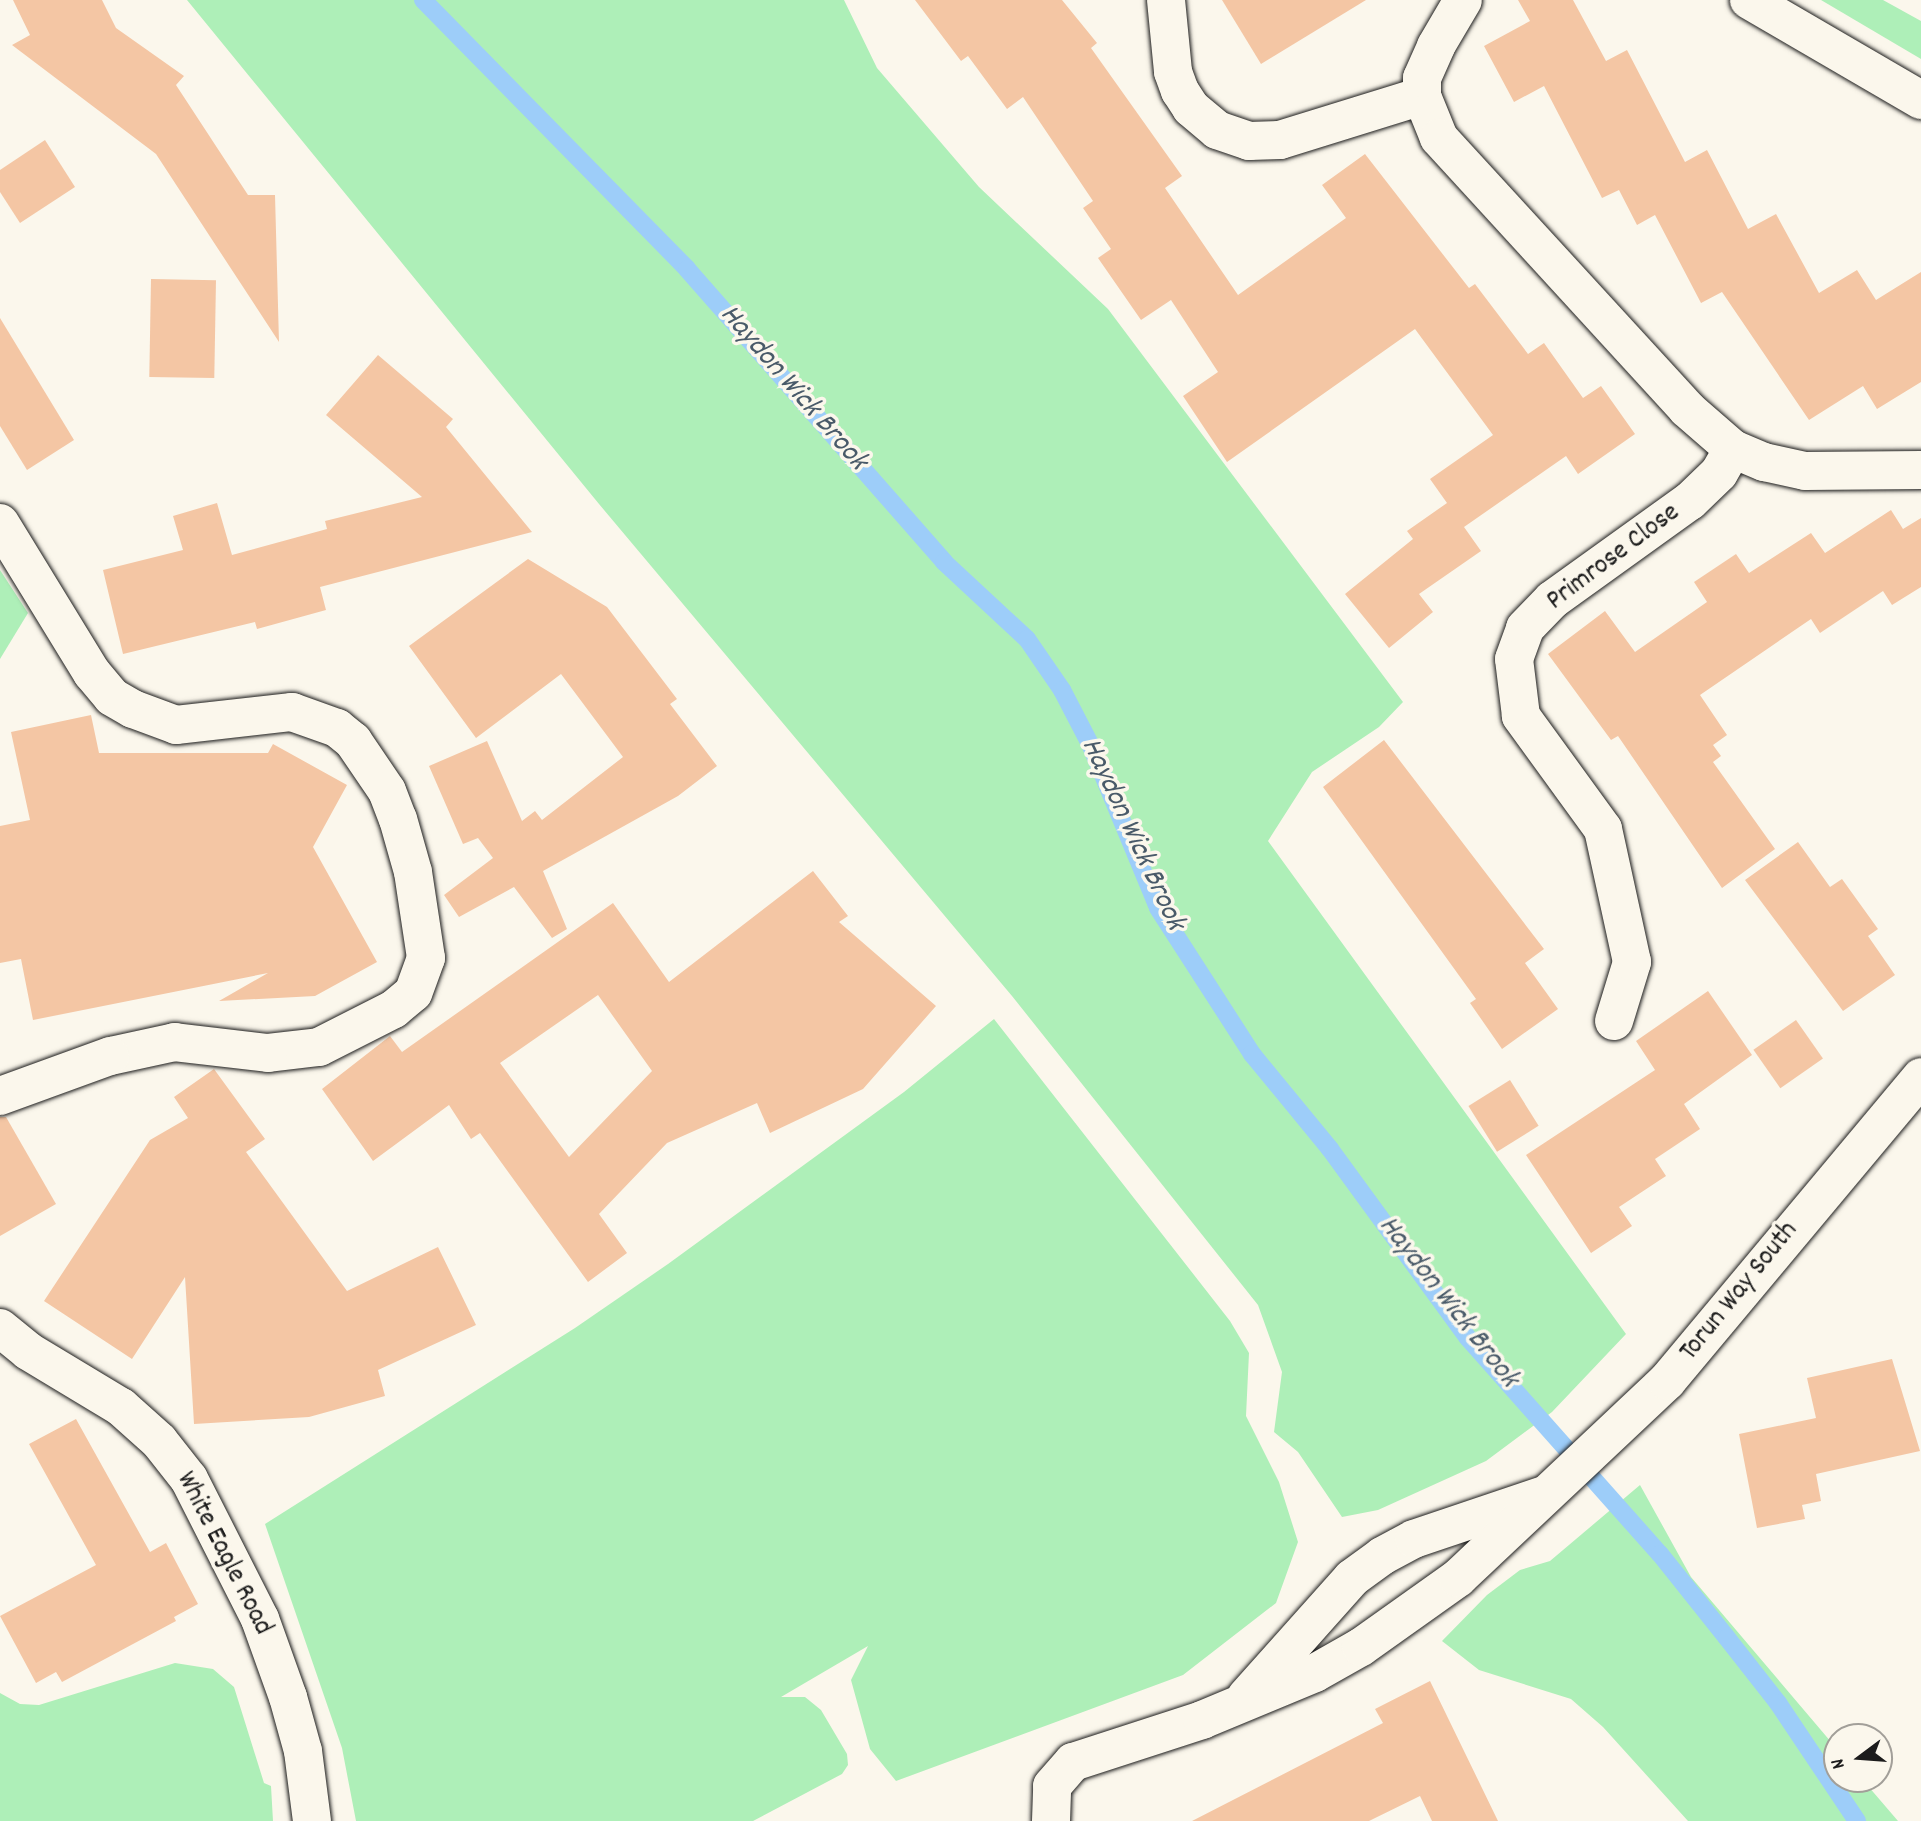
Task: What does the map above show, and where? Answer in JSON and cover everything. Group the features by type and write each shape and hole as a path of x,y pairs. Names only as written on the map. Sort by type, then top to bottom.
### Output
{"street":[{"path":"1166,0 1173,72 1180,91 1205,122 1236,138 1280,140 1422,96"},
{"path":"1463,0 1436,46 1422,78 1422,96 1439,138 1687,409 1734,449 1764,462 1805,471 1921,470"},
{"path":"1749,0 1921,100"},
{"name":"Primrose Close","path":"1614,1021 1632,962 1603,829 1521,716 1514,659 1525,628 1552,600 1690,501 1720,472 1734,449"},
{"path":"0,523 92,673 112,696 133,709 176,725 292,712 337,728 352,740 387,790 398,819 413,872 426,958 413,993 367,1026 320,1047 268,1053 174,1042 110,1056 0,1096"},
{"name":"Torun Way South","path":"1051,1821 1054,1783 1073,1762 1240,1703 1315,1673 1361,1647 1458,1577 1602,1446 1698,1345 1921,1077"},
{"name":"White Eagle Road","path":"0,1328 27,1351 121,1406 159,1440 189,1479 260,1619 288,1696 303,1751 312,1821"},
{"name":"Torun Way South","path":"1240,1703 1352,1578 1382,1556 1425,1535 1555,1487"}],"green space":[{"path":"187,0 844,0 877,68 979,187 1108,309 1403,702 1379,727 1312,772 1268,841 1626,1334 1552,1412 1486,1461 1378,1510 1342,1517 1298,1452 1274,1432 1282,1372 1258,1305 1012,996 599,504"},
{"path":"1821,0 1883,0 1921,21 1921,59"},
{"path":"0,570 28,613 0,659"},
{"path":"994,1019 1230,1321 1249,1353 1246,1416 1279,1482 1298,1542 1276,1603 1183,1675 896,1781 870,1749 851,1680 868,1646 781,1697 805,1697 821,1710 847,1754 848,1765 842,1774 753,1821 356,1821 342,1748 265,1524 575,1328 668,1264 904,1092"},
{"path":"1640,1485 1691,1577 1823,1733 1823,1793 1874,1793 1898,1821 1688,1821 1603,1727 1571,1699 1479,1670 1442,1641 1487,1595 1520,1570 1550,1561"},
{"path":"175,1663 213,1669 234,1687 264,1783 271,1786 273,1821 0,1821 0,1693 20,1704 39,1705"}],"building":[{"path":"13,0 102,0 116,28 184,76 176,85 248,195 275,195 279,342 156,154 12,45 30,35"},
{"path":"915,0 1062,0 1097,43 1091,48 1182,176 1165,188 1238,295 1346,218 1322,185 1365,154 1469,288 1475,284 1528,354 1544,343 1583,398 1601,386 1635,434 1578,474 1566,456 1464,527 1481,551 1419,594 1433,612 1389,648 1345,594 1413,539 1407,531 1447,503 1430,479 1493,435 1415,329 1227,462 1183,396 1218,372 1171,300 1141,320 1098,258 1111,249 1083,208 1093,201 1023,97 1007,109 968,56 961,61"},
{"path":"1222,0 1366,0 1261,64"},
{"path":"1518,0 1573,0 1606,61 1627,50 1685,162 1707,150 1748,229 1776,214 1819,293 1857,270 1876,300 1921,272 1921,382 1877,409 1863,386 1809,420 1722,292 1701,303 1655,215 1637,225 1619,190 1602,198 1544,86 1514,102 1484,46 1530,21"},
{"path":"45,140 75,187 20,223 0,192 0,170"},
{"path":"151,279 216,280 214,378 149,377"},
{"path":"0,318 74,440 27,470 0,426"},
{"path":"378,355 453,419 446,427 532,532 320,587 326,610 257,629 255,622 123,654 103,570 183,550 173,516 217,503 232,555 327,529 325,521 422,497 326,415"},
{"path":"1891,510 1903,529 1921,518 1921,587 1892,605 1883,591 1820,633 1811,619 1700,695 1727,735 1713,745 1721,756 1713,762 1775,849 1722,888 1618,736 1611,740 1548,654 1605,611 1635,652 1707,602 1694,582 1736,554 1749,573 1811,533 1825,553"},
{"path":"528,559 607,607 677,699 670,704 717,766 678,796 543,871 567,929 552,938 514,887 459,917 444,895 493,858 478,838 463,844 429,766 487,741 522,821 535,811 542,820 623,757 561,674 476,738 409,646"},
{"path":"91,715 99,753 268,753 273,744 347,785 313,847 377,962 315,996 219,1001 268,973 33,1020 21,959 0,963 0,826 30,820 11,732"},
{"path":"1384,740 1544,949 1525,963 1558,1009 1502,1049 1470,1003 1476,999 1323,787"},
{"path":"1798,842 1830,887 1842,879 1878,929 1868,936 1895,975 1843,1011 1745,880"},
{"path":"813,871 848,916 839,922 936,1006 863,1089 770,1133 757,1103 667,1143 599,1214 627,1253 588,1282 480,1133 471,1139 449,1105 373,1161 322,1089 390,1036 402,1052 613,903 669,982","holes":["598,995 652,1071 569,1157 500,1063"]},
{"path":"1708,991 1752,1055 1684,1104 1700,1129 1655,1159 1666,1176 1619,1207 1632,1226 1591,1253 1526,1155 1655,1070 1636,1041"},
{"path":"1796,1020 1823,1059 1780,1088 1753,1050"},
{"path":"214,1069 265,1139 246,1152 347,1291 438,1247 476,1325 378,1370 385,1396 309,1417 194,1424 185,1277 132,1359 44,1301 150,1140 188,1118 174,1097"},
{"path":"1510,1080 1539,1126 1497,1152 1468,1106"},
{"path":"0,1117 6,1117 56,1204 0,1236"},
{"path":"1892,1359 1920,1451 1816,1474 1821,1501 1802,1505 1805,1519 1757,1528 1739,1434 1816,1418 1807,1378"},
{"path":"76,1419 150,1552 166,1543 198,1604 174,1617 176,1621 62,1682 56,1672 36,1683 0,1616 96,1565 29,1444"},
{"path":"1430,1681 1498,1821 1432,1821 1420,1796 1369,1821 1192,1821 1383,1723 1375,1709"}],"waterway":[{"name":"Haydon Wick Brook","path":"423,0 687,269 944,562 1027,639 1062,690 1091,746 1158,908 1252,1054 1330,1149 1468,1338 1660,1554 1727,1638 1778,1703 1857,1821"}]}
